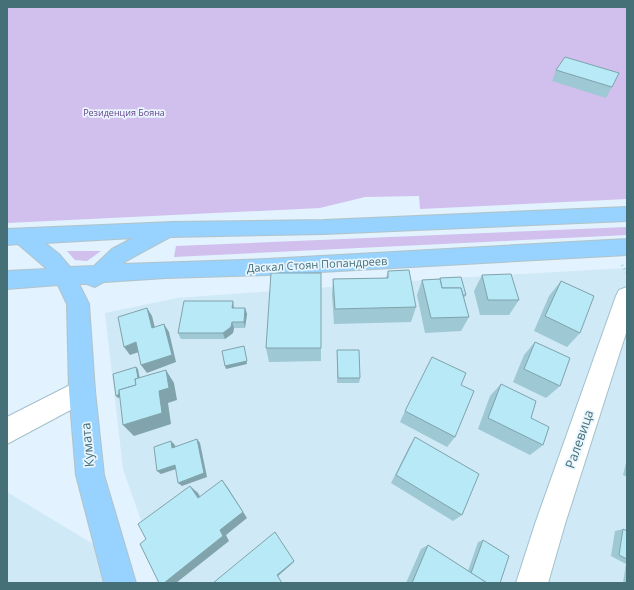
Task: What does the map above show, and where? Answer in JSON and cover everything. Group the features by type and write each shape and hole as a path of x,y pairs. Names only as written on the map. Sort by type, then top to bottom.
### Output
{"main road":[{"path":"15,237 168,230 324,226 627,214"},
{"path":"78,304 97,275 119,255 168,230"},
{"path":"15,237 52,260 65,277 78,304"},
{"name":"Даскал Стоян Попандреев","path":"7,280 166,270 624,256"},
{"name":"Кумата","path":"78,304 82,391 90,475 120,583"}],"street":[{"name":"Ралевица","path":"532,583 550,524 627,296"},
{"path":"7,430 82,391"}],"path":[{"path":"624,256 627,273"}],"shaded area":[{"path":"627,268 627,583 163,583 123,469 105,313 177,298 452,278"},
{"path":"7,492 93,544 103,583 7,583"}],"green space":[{"name":"Резиденция Бояна","path":"7,7 627,7 627,199 420,209 419,196 365,197 320,208 7,223"},
{"path":"627,227 627,235 174,257 176,246"},
{"path":"67,251 101,251 87,261 75,260"}],"building":[{"path":"565,57 619,73 612,87 556,70"},
{"path":"409,270 416,307 335,309 333,279 388,278 388,271"},
{"path":"271,273 321,273 321,348 266,348"},
{"path":"511,274 519,300 488,300 482,275"},
{"path":"461,277 466,295 463,295 461,288 442,288 440,278"},
{"path":"440,279 442,288 461,288 469,317 431,318 422,280"},
{"path":"561,281 594,296 580,333 545,316"},
{"path":"184,301 233,301 232,308 245,308 244,322 232,322 231,327 223,333 178,333"},
{"path":"147,308 152,328 164,324 172,355 141,365 136,342 124,347 118,317"},
{"path":"535,342 570,358 560,386 524,369"},
{"path":"244,346 247,361 225,366 222,351"},
{"path":"337,350 359,350 360,378 338,378"},
{"path":"432,357 466,373 461,385 474,391 455,437 405,411"},
{"path":"136,367 138,378 135,379 136,385 119,390 119,394 116,396 113,374"},
{"path":"166,370 169,388 159,391 162,413 123,425 119,390 136,385 135,379"},
{"path":"501,384 536,401 531,418 549,427 543,445 488,418"},
{"path":"415,437 479,474 462,515 396,475"},
{"path":"197,439 204,473 178,483 175,465 157,471 154,447 171,441 172,448"},
{"path":"222,480 243,512 220,530 223,536 164,583 159,583 140,544 146,539 138,524 190,486 198,498"},
{"path":"623,529 627,531 627,559 619,555"},
{"path":"275,532 294,561 277,575 282,583 213,583"},
{"path":"483,540 509,556 500,583 487,583 471,573"},
{"path":"428,545 487,583 412,583"}]}
